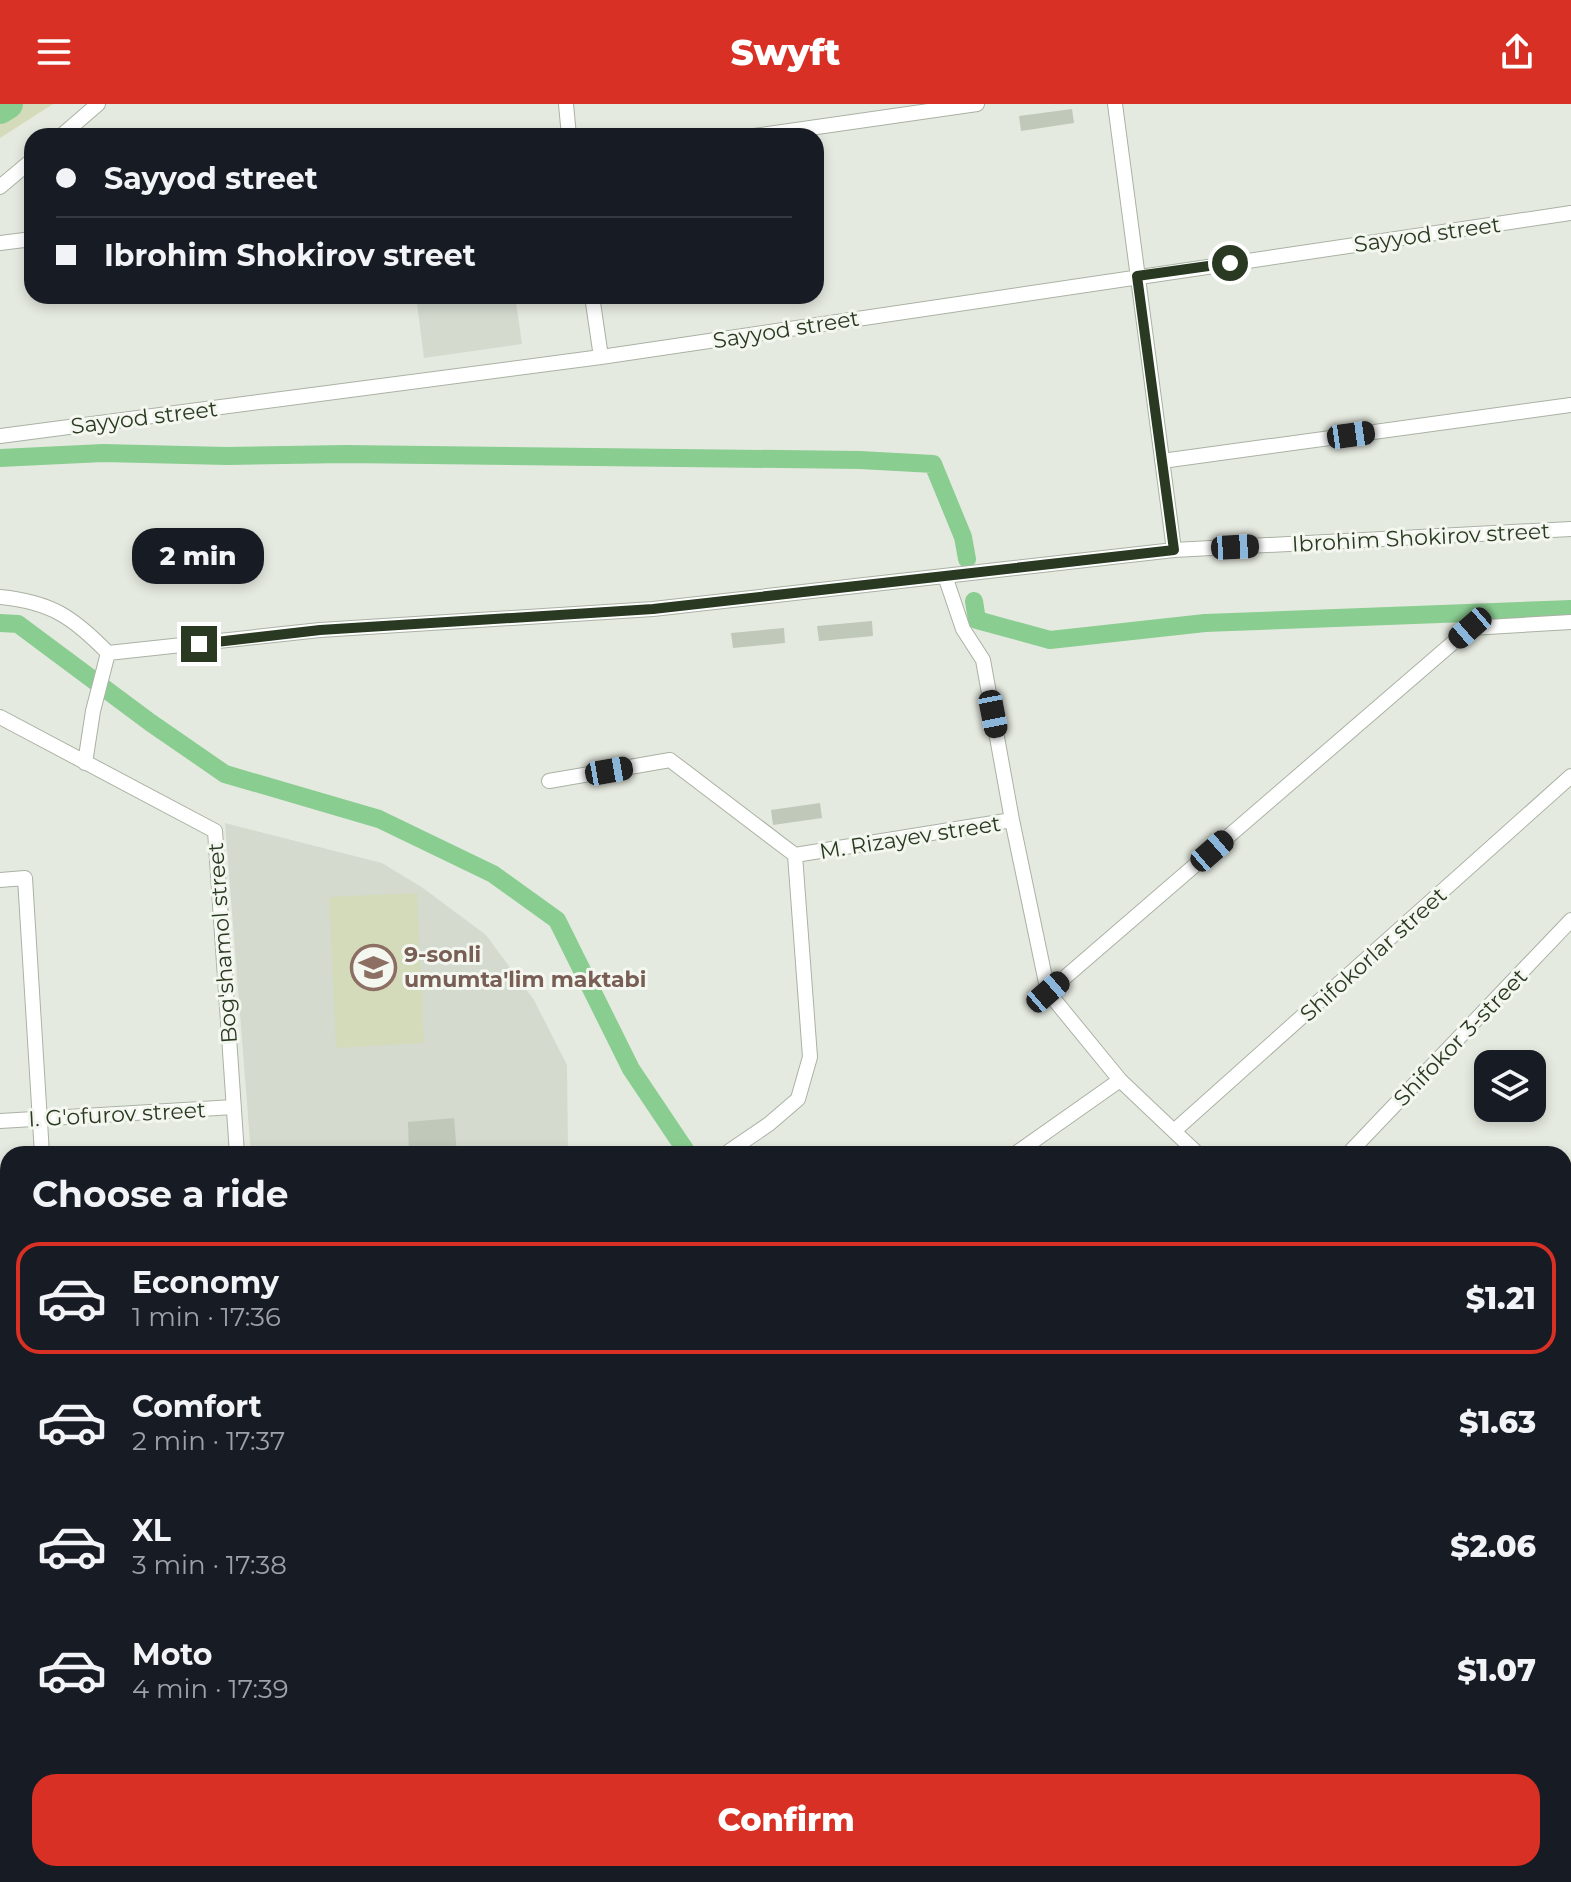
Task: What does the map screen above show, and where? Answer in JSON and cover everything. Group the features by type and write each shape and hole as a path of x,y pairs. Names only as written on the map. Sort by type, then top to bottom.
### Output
{"street":[{"path":"70,128 98,104"},
{"path":"566,104 568,128"},
{"path":"810,128 977,104"},
{"path":"1115,104 1174,550"},
{"path":"0,187 24,167"},
{"name":"Sayyod street","path":"0,436 601,357 1571,213"},
{"path":"0,243 24,240"},
{"path":"593,304 601,357"},
{"path":"1162,461 1571,405"},
{"name":"Ibrohim Shokirov street","path":"108,653 320,630 653,609 1174,550 1571,529"},
{"path":"945,576 963,629 983,660 1012,820"},
{"path":"0,597 30,600 59,612 87,631 108,653 93,711 85,763"},
{"path":"1048,992 1470,628 1571,622"},
{"name":"Bog'shamol street","path":"0,717 215,831 236,1146"},
{"name":"M. Rizayev street","path":"549,781 670,760 795,855 1012,820 1048,992 1120,1080 1190,1146"},
{"name":"Shifokorlar street","path":"1174,1131 1571,776"},
{"name":"M. Rizayev street","path":"737,1146 798,1099 810,1057 795,855"},
{"path":"0,880 25,878 41,1146"},
{"name":"Shifokor 3-street","path":"1356,1146 1571,920"},
{"path":"1026,1146 1120,1080"},
{"name":"I. G'ofurov street","path":"0,1121 234,1107"}],"shaded area":[{"path":"417,304 516,304 522,344 424,358"},
{"name":"9-sonli umumta'lim maktabi","path":"225,823 382,863 423,888 486,935 534,1000 567,1065 568,1146 250,1146"}],"green space":[{"path":"0,104 53,104 0,138"},
{"path":"417,893 424,1043 336,1048 329,897"}],"building":[{"path":"1072,109 1074,123 1021,131 1019,116"},
{"path":"872,621 873,636 819,641 817,626"},
{"path":"784,628 785,643 733,648 731,633"},
{"path":"820,803 822,818 773,825 771,810"},
{"path":"454,1118 456,1146 409,1146 408,1122"}],"waterway":[{"path":"0,109 8,104"},
{"path":"0,458 103,453 227,456 346,454 860,460 933,464 963,537 967,559"},
{"path":"974,601 977,620 1050,640 1205,623 1571,609"},
{"path":"0,623 18,624 225,774 379,819 493,874 557,920 631,1069 683,1146"}],"place":[{"name":"9-sonli umumta'lim maktabi","path":"373,967"}],"route":[{"path":"199,644 320,630 653,609 1174,550 1137,276 1230,263"}]}
